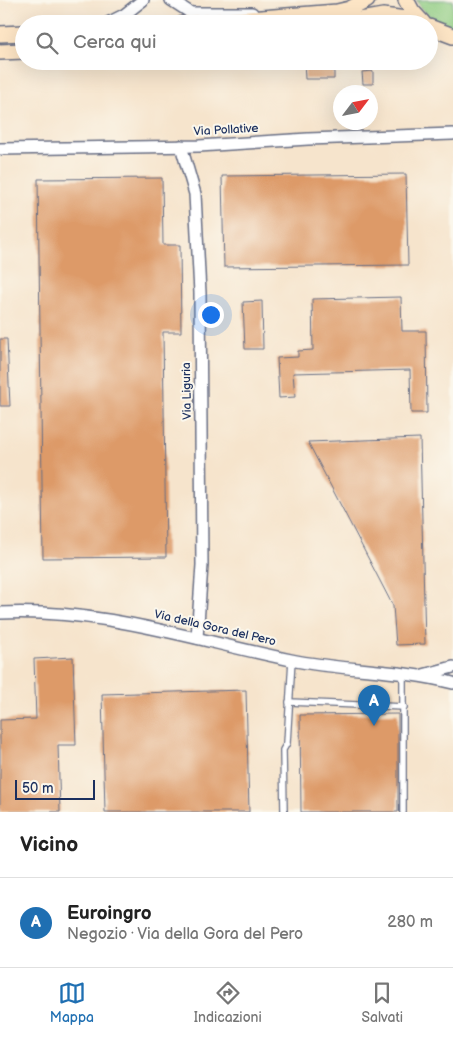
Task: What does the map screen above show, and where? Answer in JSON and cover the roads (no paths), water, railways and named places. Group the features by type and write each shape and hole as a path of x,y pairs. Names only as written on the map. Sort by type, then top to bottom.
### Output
{"main road":[{"path":"307,15 350,9 367,0"},
{"path":"406,0 418,15"},
{"path":"438,32 451,39"},
{"path":"0,34 15,33"},
{"path":"0,52 15,51"}],"street":[{"path":"124,15 143,0"},
{"path":"171,0 191,12 248,12 257,15"},
{"name":"Via Pollative","path":"0,149 181,146 453,134"},
{"name":"Via Liguria","path":"181,146 195,194 200,293 202,565 197,638"},
{"name":"Via della Gora del Pero","path":"0,613 77,614 127,622 292,660 367,671 424,675 453,683"},
{"name":"Via della Gora del Pero","path":"424,675 453,667"}],"lane":[{"path":"284,812 284,750 287,744 292,660"},
{"path":"403,812 404,674"},
{"path":"289,702 404,707"}],"place":[{"name":"Euroingro","path":"374,726"}]}
